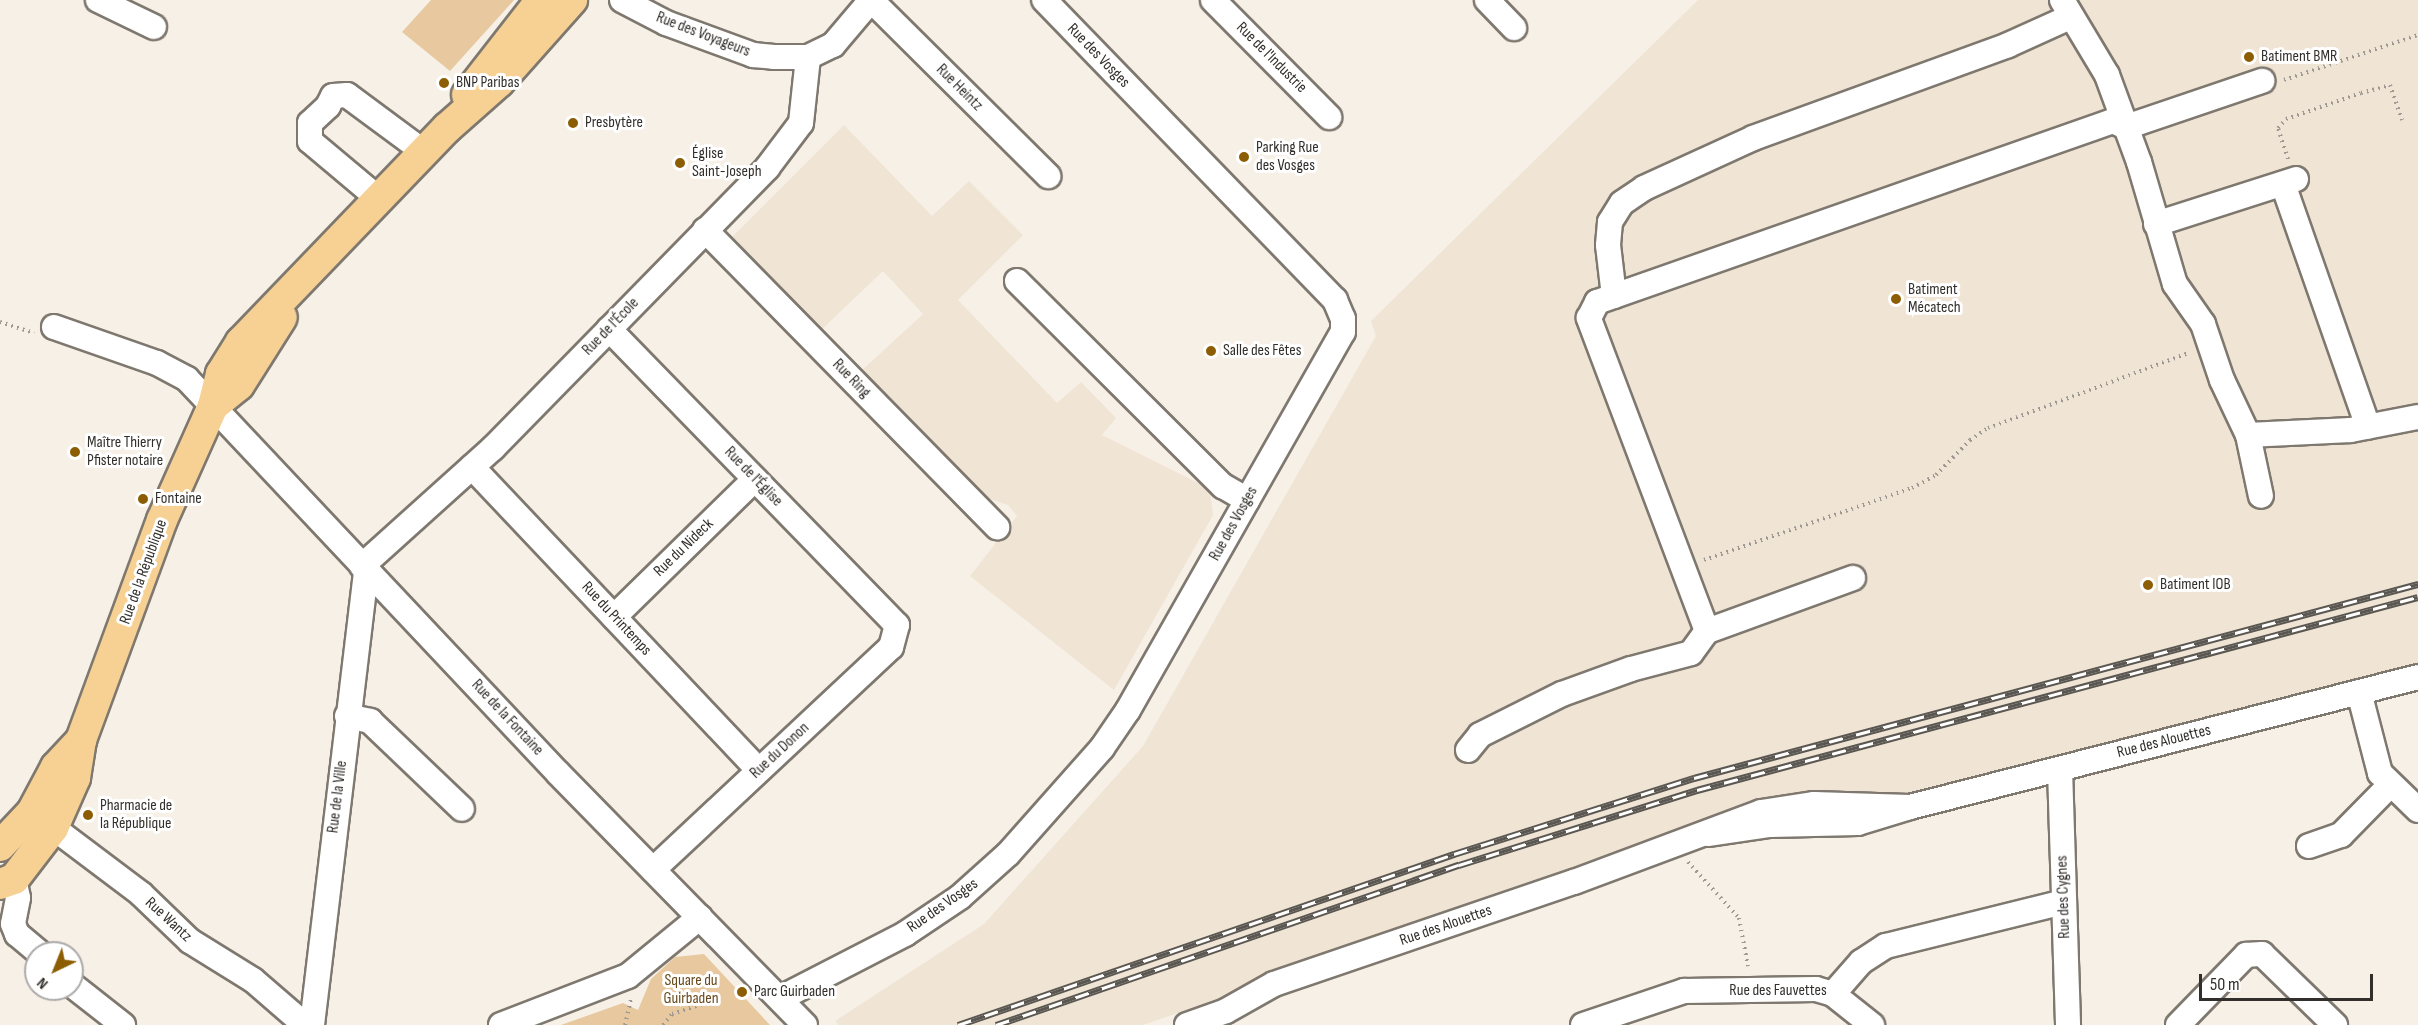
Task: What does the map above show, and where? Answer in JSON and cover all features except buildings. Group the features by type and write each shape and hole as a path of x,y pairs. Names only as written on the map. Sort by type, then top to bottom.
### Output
{"main road":[{"name":"Rue de la République","path":"447,128 491,59 540,0"},
{"name":"Rue de la République","path":"7,882 42,820 56,767 81,740 166,509 213,406 221,374 241,342 270,308 294,288 447,128 499,82 572,0"},
{"name":"Rue de la République","path":"0,846 42,820"}],"street":[{"path":"98,0 153,27"},
{"name":"Rue des Voyageurs","path":"622,0 666,22 753,55 808,57"},
{"path":"808,57 832,45 871,0"},
{"name":"Rue Heintz","path":"871,0 1048,176"},
{"name":"Rue des Vosges","path":"781,998 939,912 1008,854 1109,738 1343,332 1343,319 1335,300 1044,0"},
{"name":"Rue de l'Industrie","path":"1213,0 1329,117"},
{"path":"1487,0 1514,28"},
{"path":"1614,296 1608,245 1610,222 1622,203 1644,188 1764,133 2008,45 2066,9 2107,75 2126,127 2175,284 2203,324 2218,371 2248,435 2261,496"},
{"name":"Rue de l'École","path":"364,568 472,467 766,168 801,123 808,57"},
{"path":"1707,631 1589,318 1597,302 2113,121 2126,127 2262,81"},
{"path":"379,199 310,141 310,123 328,106 333,96 347,95 424,152"},
{"path":"2156,224 2290,182 2368,427"},
{"name":"Rue Ring","path":"705,230 997,527"},
{"path":"1017,280 1223,486 1247,500"},
{"name":"Rue de l'Église","path":"609,328 897,625"},
{"name":"Rue de la Fontaine","path":"45,330 174,371 213,406 364,568 805,1025"},
{"path":"2248,435 2368,427 2418,417"},
{"name":"Rue du Printemps","path":"472,467 759,770"},
{"name":"Rue du Nideck","path":"614,617 755,480"},
{"name":"Rue de la Ville","path":"312,1025 364,568"},
{"path":"1468,750 1480,735 1550,700 1630,669 1691,653 1707,631 1853,578"},
{"name":"Rue du Donon","path":"653,870 891,648 897,625"},
{"name":"Rue des Alouettes","path":"1187,1025 1226,1011 1274,984 1708,834 1770,825 1858,823 1910,807 2418,676"},
{"path":"2359,692 2380,773 2418,810"},
{"path":"1537,724 1550,700"},
{"path":"347,716 370,721 462,809"},
{"name":"Rue des Cygnes","path":"2060,769 2068,1025"},
{"path":"2309,846 2341,836 2391,784"},
{"name":"Rue Wantz","path":"42,820 141,894 190,941 253,980 305,1025"},
{"path":"7,882 18,898 13,924 16,934 25,941"},
{"name":"Rue des Fauvettes","path":"1583,1025 1684,991 1816,989 1833,994 1861,962 1886,946 2064,902"},
{"path":"501,1025 628,976 700,917"},
{"path":"2178,1025 2246,955 2262,954 2335,1025"},
{"path":"84,994 123,1025"},
{"path":"1833,994 1872,1025"}],"path":[{"path":"0,322 45,330"},
{"path":"1701,561 1912,488 1936,475 1970,440 1988,428 2201,348"},
{"path":"1674,846 1739,918 1753,991"},
{"path":"663,1025 672,1014 709,1002"}],"shaded area":[{"path":"1698,0 2418,0 2418,663 1879,802 1714,818 1277,969 1218,999 1143,1025 839,1025 835,1021 984,924 1143,746 1376,336 1371,321"},
{"path":"844,125 932,216 969,181 1023,235 958,300 1057,403 1081,382 1116,418 1102,435 1210,489 1213,515 1114,690 970,576 1017,516 1008,505 978,495 859,373 923,314 883,271 819,332 730,239"}],"green space":[{"path":"431,0 514,0 450,71 402,32"},
{"name":"Square du Guirbaden","path":"704,954 770,1025 561,1025 623,1003 638,1010 651,979 675,957"}],"railway":[{"path":"958,1025 1454,854 1694,778 2418,584"},
{"path":"996,1025 1459,865 1697,790 2418,597"}],"place":[{"name":"Batiment BMR","path":"2249,57"},
{"name":"BNP Paribas","path":"444,83"},
{"name":"Presbytère","path":"573,123"},
{"name":"Parking Rue des Vosges","path":"1244,157"},
{"name":"Église Saint-Joseph","path":"680,163"},
{"name":"Batiment Mécatech","path":"1896,299"},
{"name":"Salle des Fêtes","path":"1211,351"},
{"name":"Maître Thierry Pfister notaire","path":"75,452"},
{"name":"Fontaine","path":"143,499"},
{"name":"Batiment IOB","path":"2148,585"},
{"name":"Pharmacie de la République","path":"88,815"},
{"name":"Parc Guirbaden","path":"742,992"}]}
